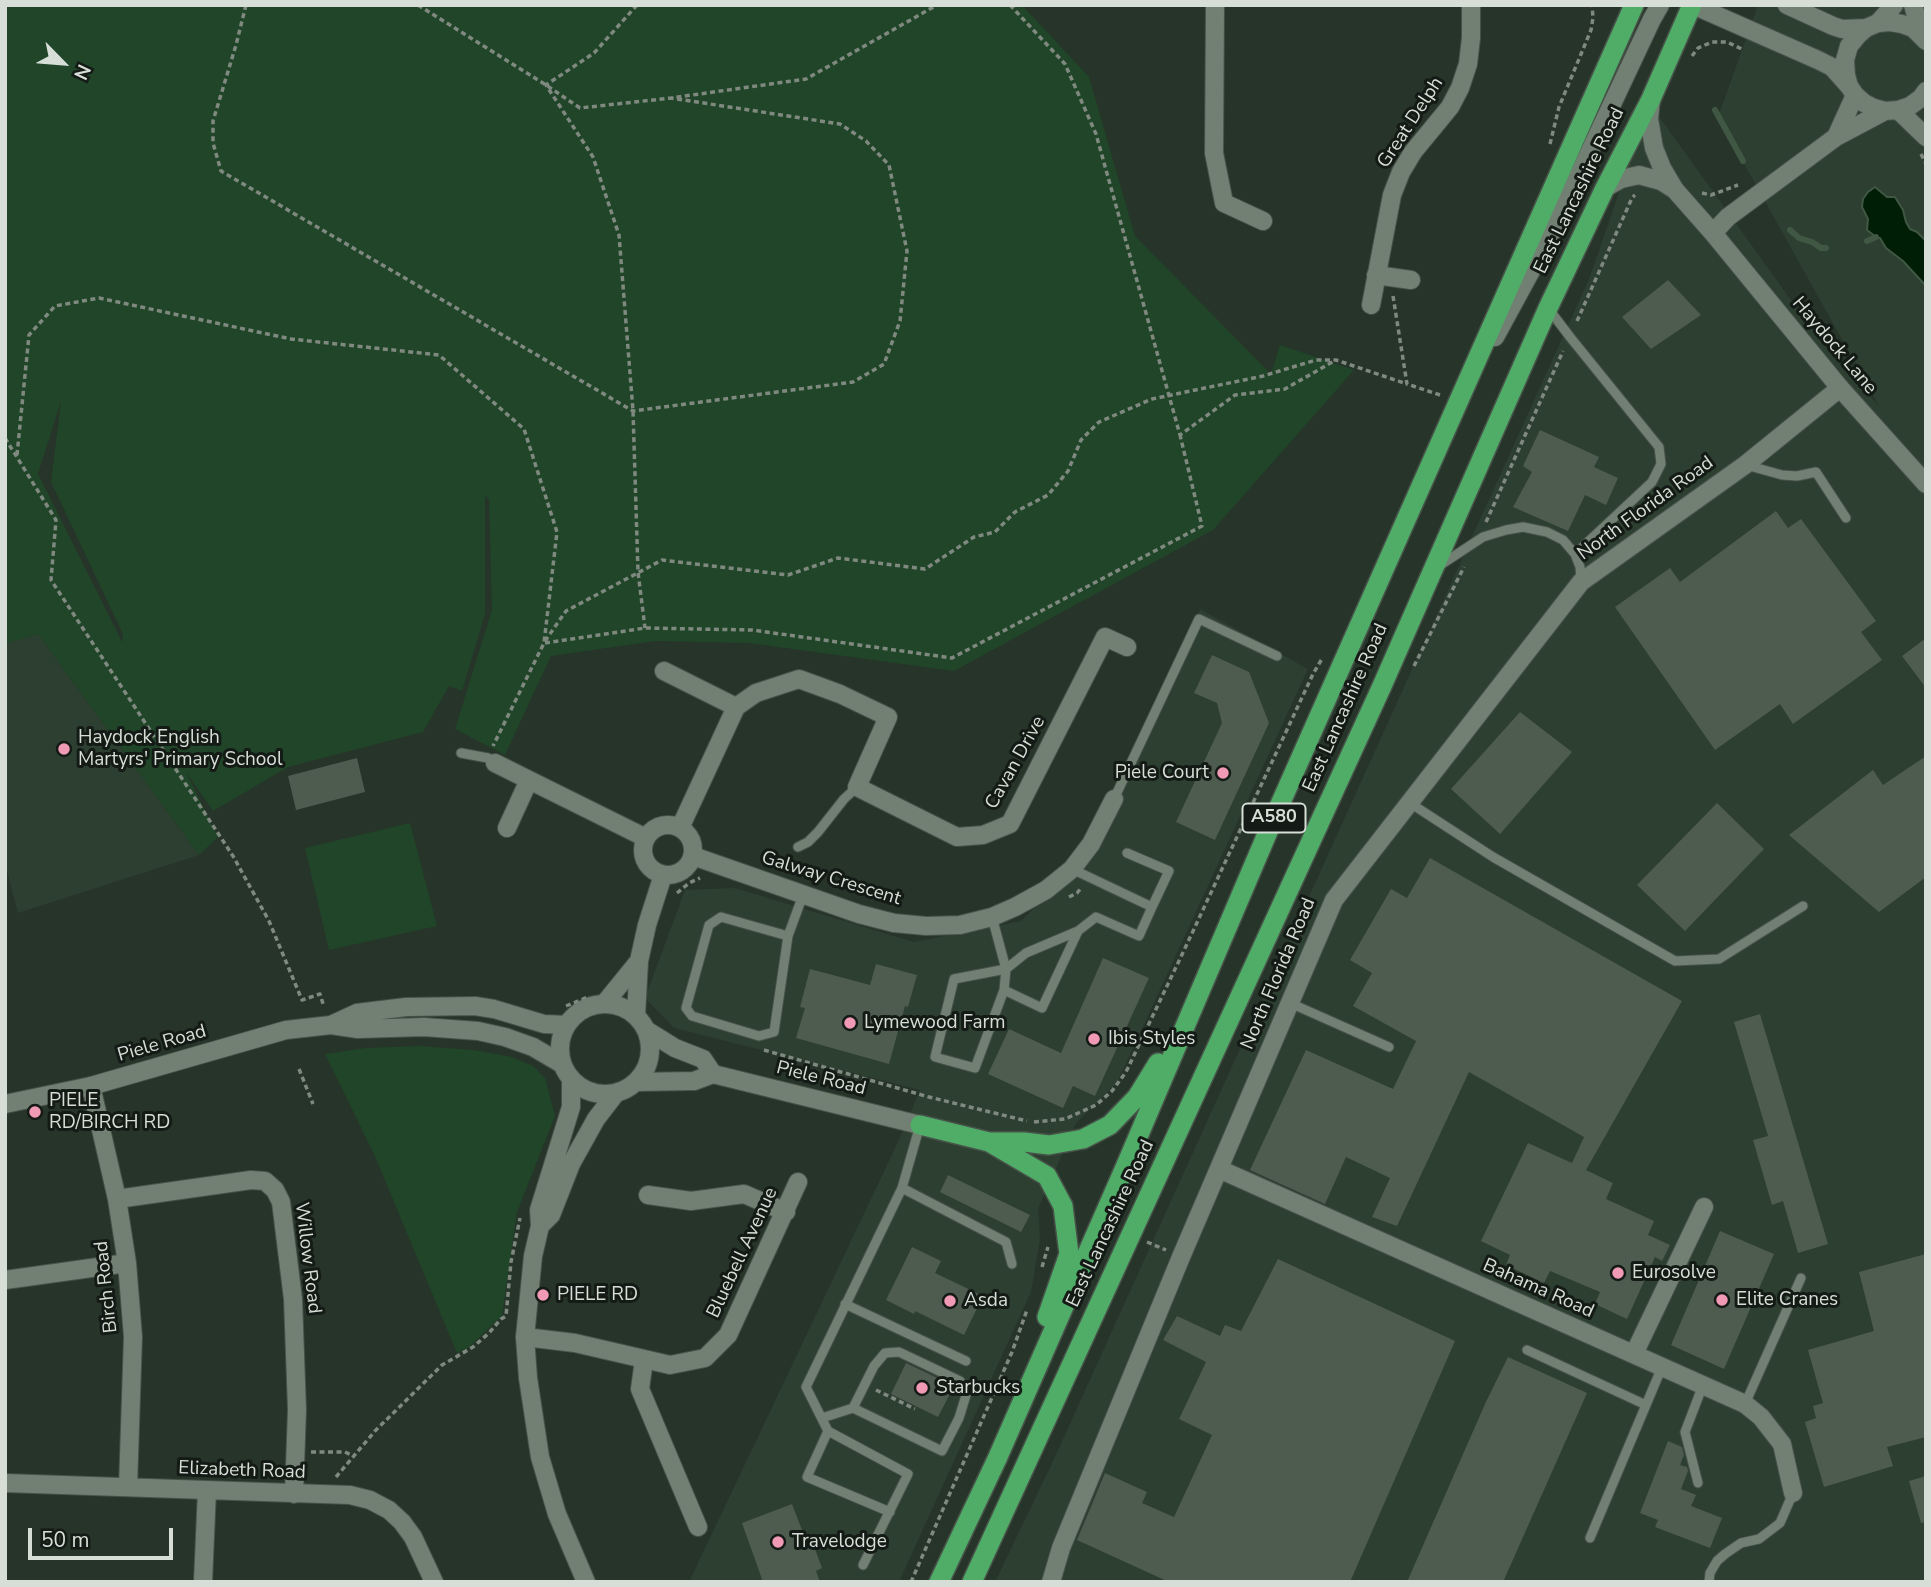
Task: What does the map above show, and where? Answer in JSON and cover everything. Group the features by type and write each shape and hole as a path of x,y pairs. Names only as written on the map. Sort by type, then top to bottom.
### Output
{"highway":[{"name":"East Lancashire Road","path":"939,1582 997,1459 1270,827 1634,5"},
{"name":"East Lancashire Road","path":"972,1582 1365,723 1548,308 1651,99 1692,5"},
{"path":"920,1125 989,1142 1049,1145 1083,1139 1110,1125 1138,1097 1195,1002"},
{"path":"989,1142 1047,1176 1063,1206 1069,1254 997,1459"}],"street":[{"path":"1215,5 1214,153 1224,203 1263,221"},
{"name":"Great Delph","path":"1371,304 1383,276 1392,195 1401,172 1413,152 1450,107 1460,88 1468,64 1471,5"},
{"path":"1454,414 1550,236 1660,5"},
{"path":"1692,5 1818,60 1840,74 1864,103 1874,108 1892,110 1923,145"},
{"path":"1787,5 1842,29 1890,22 1902,23 1924,38"},
{"path":"1836,137 1852,90 1846,75 1845,60 1850,46 1858,35 1894,5"},
{"path":"1913,5 1924,38"},
{"path":"1713,233 1728,217 1836,137 1892,110 1910,106 1926,91"},
{"name":"Haydock Lane","path":"1651,99 1649,119 1654,148 1675,190 1840,388 1926,484"},
{"name":"Haydock Lane","path":"1605,188 1620,179 1639,175 1661,181 1675,190"},
{"path":"1383,276 1410,279"},
{"name":"North Florida Road","path":"1051,1582 1060,1548 1334,900 1581,582 1745,465 1840,388"},
{"name":"Cavan Drive","path":"857,786 957,837 983,835 1010,824 1105,637 1127,647"},
{"path":"664,671 736,707"},
{"path":"680,828 736,707 756,693 799,679 840,694 888,717 857,786"},
{"path":"492,760 646,838"},
{"path":"507,828 529,780"},
{"name":"Galway Crescent","path":"693,856 859,914 894,923 960,925 992,917 1015,907 1046,890 1072,869 1091,844 1114,799"},
{"path":"667,824 680,828 690,837 693,856 679,873 663,875 645,861 643,846 646,838 667,824"},
{"path":"566,1071 580,1087 591,1092 616,1093 636,1082 649,1059 650,1044 641,1023 639,961 663,875"},
{"path":"586,1582 557,1514 540,1457 530,1401 525,1337 533,1256 540,1226 538,1210 571,1107 560,1048 562,1036 567,1025 639,961"},
{"path":"600,998 623,1008 641,1023"},
{"name":"Piele Road","path":"331,1025 357,1013 406,1007 475,1006 544,1024 567,1025"},
{"name":"Piele Road","path":"641,1023 676,1048 703,1059 713,1074"},
{"name":"Piele Road","path":"5,1104 91,1086 286,1030 331,1025 358,1029 424,1027 478,1031 533,1047 566,1071"},
{"name":"Piele Road","path":"636,1082 694,1081 713,1074 920,1125"},
{"name":"Birch Road","path":"91,1086 117,1199 134,1337 128,1487"},
{"path":"540,1226 551,1215 571,1164 596,1119 616,1093"},
{"name":"Bahama Road","path":"1219,1169 1745,1404 1761,1417 1782,1444 1793,1493"},
{"name":"Willow Road","path":"117,1199 251,1180 265,1181 275,1190 281,1202 293,1299 297,1410 294,1494"},
{"name":"Bluebell Avenue","path":"525,1337 575,1343 670,1365 705,1358 728,1335 798,1182"},
{"path":"648,1195 691,1201 744,1194 786,1212"},
{"path":"1634,1354 1704,1207"},
{"path":"5,1280 127,1264"},
{"path":"644,1360 640,1390 698,1527"},
{"name":"Elizabeth Road","path":"5,1483 349,1495 370,1500 389,1510 402,1522 413,1537 434,1582"},
{"path":"203,1582 207,1490"}],"lane":[{"path":"1548,308 1658,447 1661,464 1652,482 1575,554"},
{"path":"1745,465 1782,475 1797,476 1816,472 1846,518"},
{"path":"1433,569 1483,537 1523,527 1547,532 1563,540 1575,554 1580,567 1581,582"},
{"path":"1114,799 1199,619 1277,656"},
{"path":"461,752 492,760"},
{"path":"798,847 818,832 857,786"},
{"path":"1410,803 1493,857 1675,961 1719,959 1803,906"},
{"path":"992,917 1006,969 1004,990 975,1068 934,1057 954,979 1006,969 1026,953 1078,930 1096,917 1139,936 1169,871 1128,853"},
{"path":"1072,869 1152,907"},
{"path":"788,936 721,917 709,925 686,1008 692,1016 759,1036 774,1032 788,936 803,895"},
{"path":"1004,990 1042,1008 1078,930"},
{"path":"1290,1003 1389,1047"},
{"path":"863,1565 908,1474 828,1431 806,1387 902,1188 920,1125"},
{"path":"902,1188 1006,1242 1012,1264"},
{"path":"1745,1404 1801,1278"},
{"path":"845,1304 966,1361"},
{"path":"1527,1350 1646,1405"},
{"path":"822,1418 853,1408 942,1451 959,1418 967,1392 960,1381 900,1352 885,1353 874,1366 853,1408"},
{"path":"1590,1538 1662,1367"},
{"path":"1698,1483 1685,1432 1703,1385"},
{"path":"828,1431 807,1477 890,1512"},
{"path":"1709,1582 1710,1573 1725,1554 1741,1543 1759,1539 1780,1523 1793,1493"}],"path":[{"path":"246,5 213,121 213,143 221,171 633,411 853,382 884,364 900,321 907,251 889,165 866,141 840,124 671,98"},
{"path":"418,5 580,108 806,79 937,5"},
{"path":"546,85 594,53 638,5"},
{"path":"544,643 645,628 752,631 952,658 1202,526 1180,435 1096,134 1065,64 1010,5"},
{"path":"1549,147 1559,107 1591,30 1592,5"},
{"path":"1689,65 1698,48 1712,42 1727,43 1751,52"},
{"path":"546,85 593,158 619,235 633,411 638,572 645,628"},
{"path":"1923,145 1926,164"},
{"path":"1697,190 1711,195 1746,182"},
{"path":"1414,665 1477,541 1632,198 1640,191"},
{"path":"1383,276 1408,384"},
{"path":"17,456 29,335 55,306 99,298 291,339 439,355 524,429 557,532 544,643"},
{"path":"492,760 544,643 566,611 662,560 788,575 838,558 925,569 974,537 995,532 1014,512 1048,495 1068,471 1082,440 1100,422 1152,399 1263,376 1316,360 1336,360 1440,396"},
{"path":"1180,435 1235,395 1286,389 1336,360"},
{"path":"5,438 56,520 51,580 233,856 269,921 302,1000 320,994"},
{"path":"760,1049 929,1097 1033,1122 1065,1119 1096,1105 1112,1091 1126,1072 1326,651"},
{"path":"677,894 696,880 709,878"},
{"path":"560,1008 589,997 600,998"},
{"path":"299,1069 313,1104"},
{"path":"1042,1268 1049,1241"},
{"path":"1147,1242 1181,1257"},
{"path":"911,1582 1012,1352 1030,1304"},
{"path":"321,1495 375,1431 443,1365 473,1347 506,1316"},
{"path":"865,1385 915,1409"},
{"path":"296,1451 345,1452 354,1456"}],"shaded area":[{"path":"5,5 1022,5 1089,77 1135,236 1271,374 1280,345 1354,370 1213,530 954,671 749,643 655,641 551,656 505,755 455,729 492,610 489,500 485,495 485,614 462,691 449,686 423,732 288,767 213,811 186,772 218,837 199,855 38,634 5,644","holes":["61,401 51,482 123,634 122,642 38,474"]},
{"path":"1758,5 1926,5 1926,1582 995,1582 1053,1461 1589,279 1650,104 1822,343 1879,406 1718,117"},
{"path":"1875,187 1887,197 1895,197 1910,229 1926,241 1926,286 1903,261 1886,248 1880,238 1867,230 1868,219 1862,207 1863,199"},
{"path":"1200,609 1308,669 1117,1083 1076,1123 1038,1209 1040,1239 1031,1292 899,1582 689,1582 897,1144 920,1090 674,1028 645,998 685,890 735,888 914,942 1021,921 1099,844"},
{"name":"Haydock English Martyrs' Primary School","path":"38,634 199,855 18,913 5,864 5,644"},
{"path":"410,823 437,926 329,950 305,848"},
{"path":"418,1046 474,1050 512,1057 533,1066 545,1078 555,1116 517,1212 502,1316 469,1347 457,1353 374,1154 325,1054 366,1048"}],"building":[{"path":"1668,280 1701,315 1651,349 1622,317"},
{"path":"1540,430 1599,457 1594,467 1618,478 1606,505 1585,495 1568,531 1513,507 1532,472 1523,466"},
{"path":"1776,511 1788,528 1801,519 1876,621 1861,632 1882,660 1793,724 1780,704 1715,750 1615,607 1670,568 1680,582"},
{"path":"1926,638 1926,688 1902,656"},
{"name":"Piele Court","path":"1212,655 1249,672 1269,723 1215,840 1176,822 1222,723 1217,703 1194,693"},
{"path":"1520,712 1572,752 1500,834 1451,789"},
{"path":"1926,756 1926,877 1879,912 1789,835 1873,770 1883,785"},
{"path":"357,758 365,792 296,810 288,776"},
{"path":"1717,803 1764,849 1685,931 1637,885"},
{"path":"1430,858 1682,1001 1586,1170 1613,1183 1606,1199 1654,1221 1648,1235 1670,1245 1662,1261 1655,1257 1627,1319 1595,1304 1600,1292 1550,1271 1544,1283 1506,1265 1510,1255 1481,1241 1528,1143 1572,1163 1584,1137 1469,1072 1397,1226 1372,1217 1390,1178 1346,1157 1325,1204 1250,1170 1306,1050 1393,1089 1416,1041 1353,1006 1372,973 1350,960 1391,889 1407,898"},
{"name":"Ibis Styles","path":"1103,958 1149,978 1095,1096 1073,1086 1063,1108 988,1074 1009,1029 1061,1053"},
{"name":"Lymewood Farm","path":"876,964 917,975 908,1007 905,1006 889,1064 796,1038 805,1008 800,1007 810,969 870,985"},
{"path":"1760,1014 1828,1244 1798,1253 1783,1201 1772,1205 1753,1140 1768,1136 1734,1022"},
{"path":"948,1175 1030,1215 1021,1232 940,1192"},
{"path":"1720,1231 1774,1254 1724,1369 1671,1345"},
{"path":"912,1247 941,1261 935,1273 983,1296 964,1335 886,1300"},
{"path":"1926,1254 1926,1437 1887,1447 1893,1466 1824,1487 1805,1422 1816,1418 1813,1406 1823,1403 1808,1350 1874,1331 1859,1272"},
{"path":"1278,1259 1455,1341 1350,1582 1169,1582 1077,1540 1105,1473 1147,1492 1142,1503 1174,1517 1212,1435 1179,1419 1206,1362 1163,1340 1177,1316 1220,1336 1225,1325 1241,1331"},
{"path":"1508,1357 1587,1393 1503,1582 1407,1582 1485,1404"},
{"path":"906,1363 954,1386 938,1417 891,1394"},
{"path":"1668,1441 1682,1447 1684,1455 1680,1465 1687,1467 1688,1471 1681,1489 1696,1495 1691,1506 1722,1518 1710,1548 1655,1527 1658,1520 1640,1513"},
{"path":"1926,1476 1926,1522 1921,1523 1909,1481"},
{"name":"Travelodge","path":"792,1504 807,1543 812,1541 822,1568 816,1571 820,1582 763,1582 742,1523"}],"waterway":[{"path":"1715,110 1743,161"},
{"path":"1790,230 1799,238 1826,248"},
{"path":"1867,241 1876,237"}],"place":[{"name":"Haydock English Martyrs' Primary School","path":"64,749"},
{"name":"Piele Court","path":"1223,773"},
{"name":"Lymewood Farm","path":"850,1023"},
{"name":"Ibis Styles","path":"1094,1039"},
{"name":"PIELE RD/BIRCH RD","path":"35,1112"},
{"name":"Eurosolve","path":"1618,1273"},
{"name":"PIELE RD","path":"543,1295"},
{"name":"Elite Cranes","path":"1722,1300"},
{"name":"Asda","path":"950,1301"},
{"name":"Starbucks","path":"922,1388"},
{"name":"Travelodge","path":"778,1542"}]}
